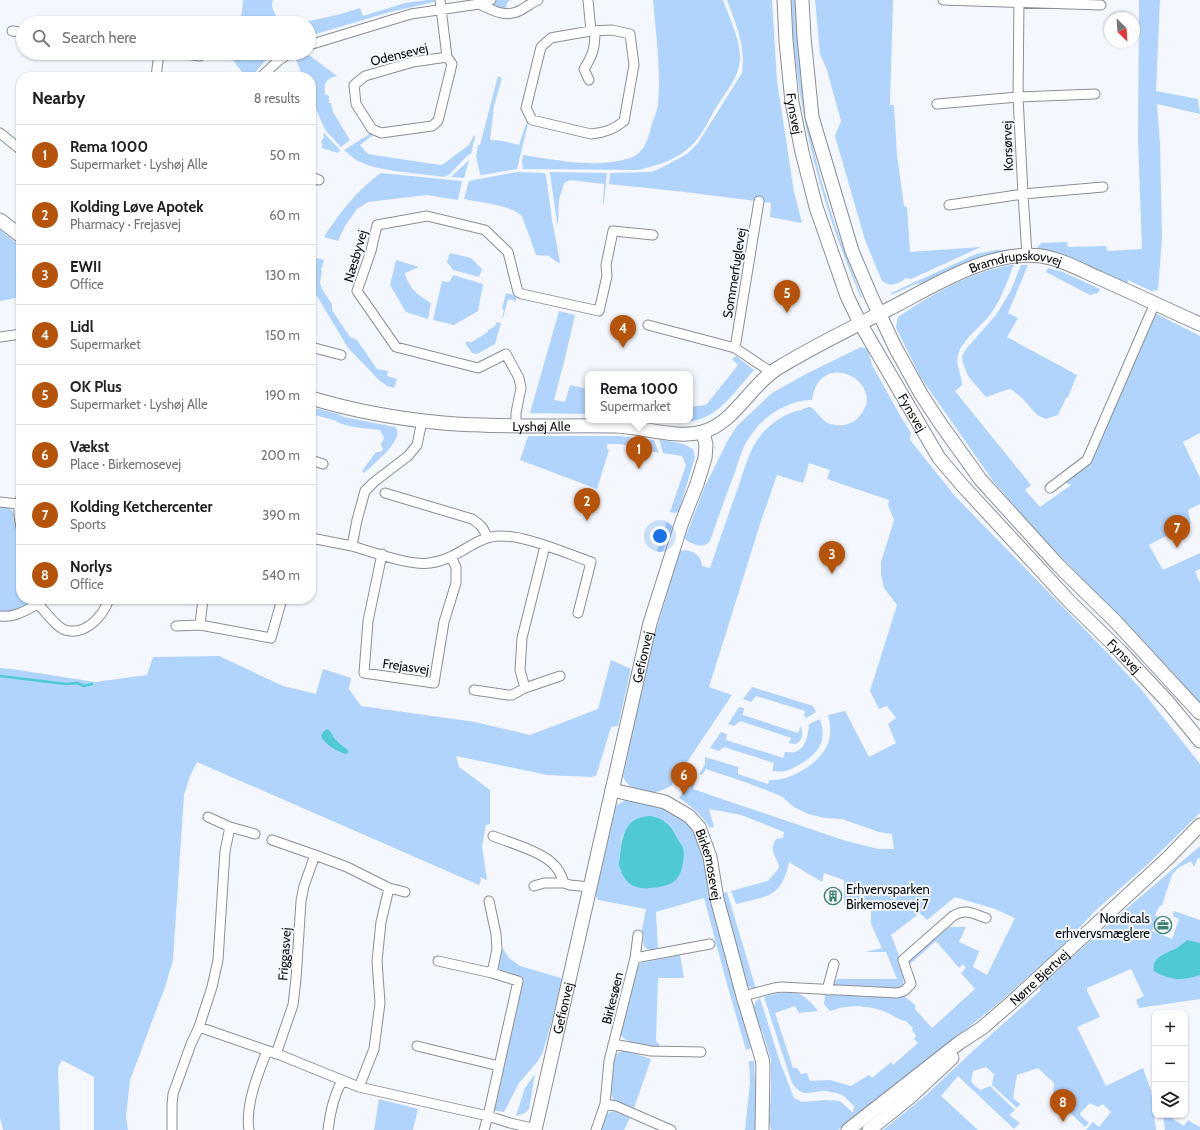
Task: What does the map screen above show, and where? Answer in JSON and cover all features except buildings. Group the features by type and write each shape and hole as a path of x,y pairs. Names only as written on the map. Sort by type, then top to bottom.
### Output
{"main road":[{"name":"Fynsvej","path":"784,0 786,41 792,102 802,152 816,207 847,296 860,323 939,458 1070,602 1120,651 1168,702 1200,741"},
{"name":"Fynsvej","path":"802,0 812,117 852,251 879,314 921,394 980,479 1059,566 1116,622 1200,713"},
{"path":"0,220 16,232"},
{"name":"Bramdrupskovvej","path":"879,314 975,267 1000,258 1027,255 1042,256 1053,259 1200,324"},
{"name":"Lyshøj Alle","path":"316,400 341,407 422,421 516,425 622,426 685,435 703,432 720,424 771,372 879,314"},
{"name":"Gefionvej","path":"535,1129 650,623 682,522 697,484 705,458 706,445 703,432"},
{"name":"Birkemosevej","path":"612,790 665,802 689,816 699,827 710,857 717,899 763,1065 762,1130"},
{"name":"Nørre Bjertvej","path":"869,1130 959,1053 982,1028 1162,863 1200,825"},
{"name":"Nørre Bjertvej","path":"848,1130 959,1043 982,1028"}],"street":[{"path":"316,43 440,5 479,4 491,0"},
{"path":"479,4 498,13 508,14 520,11 538,0"},
{"path":"588,0 595,43 591,58 584,69 589,80"},
{"path":"943,0 1019,1 1101,5"},
{"name":"Korsørvej","path":"1019,1 1018,97 1022,194 1027,255"},
{"name":"Odensevej","path":"440,5 447,57 452,64 438,120 432,126 380,133 372,129 356,104 354,85 365,76 413,62 447,57"},
{"path":"612,30 630,34 634,65 624,121 618,126 600,134 591,134 532,120 526,108 541,47 551,38 593,31 612,30"},
{"path":"12,31 16,31"},
{"path":"157,72 158,60"},
{"path":"266,72 280,60"},
{"path":"937,104 1018,97 1095,94"},
{"path":"0,133 16,146"},
{"path":"949,205 1022,194 1103,187"},
{"name":"Sommerfuglevej","path":"736,348 759,201"},
{"name":"Næsbyvej","path":"516,425 516,413 521,388 519,378 506,354 478,368 396,346 357,291 371,251 377,225 427,216 485,230 508,252 518,292 599,311 607,276 606,265 612,231 653,235"},
{"path":"1050,488 1087,460 1155,303"},
{"path":"648,325 736,348 771,372"},
{"path":"0,337 16,335"},
{"path":"316,348 340,355"},
{"path":"352,546 365,491 374,482 408,456 417,444 422,421"},
{"path":"316,462 323,464"},
{"path":"385,493 472,519 479,523 485,531 487,538"},
{"path":"0,502 16,501"},
{"path":"316,539 352,546 420,564 438,562 491,537 508,536 545,546 591,562 578,613"},
{"path":"525,688 520,673 522,638 545,546"},
{"name":"Frejasvej","path":"382,554 368,620 364,674 434,683 444,622 456,583 456,567 451,557"},
{"path":"0,616 9,617 19,614 35,604"},
{"path":"40,604 59,626 66,630 79,630 87,627 99,618 107,604"},
{"path":"200,624 202,604"},
{"path":"176,626 200,624 275,640 281,604"},
{"path":"474,690 508,695 560,676"},
{"path":"208,817 230,827 255,834"},
{"path":"172,1130 173,1094 191,1044 199,1027 212,987 218,960 225,851 230,827"},
{"path":"493,836 549,860 558,869 564,883"},
{"path":"272,840 347,866 389,888 405,892"},
{"name":"Friggasvej","path":"249,1130 248,1124 252,1097 259,1072 272,1053 294,1005 301,901 304,886 315,855"},
{"path":"534,886 544,883 564,883 590,887"},
{"path":"359,1087 374,1049 380,1003 377,961 381,922 389,888"},
{"path":"489,901 496,934 497,949 492,973"},
{"path":"743,996 774,988 789,987 890,993 904,991 911,984 903,960 953,916 960,912 967,912 986,918"},
{"name":"Birkesøen","path":"596,1130 605,1104 609,1061 635,958 638,935"},
{"name":"Birkesøen","path":"635,958 710,944"},
{"path":"438,961 492,973 518,981 484,1130"},
{"path":"826,990 834,964"},
{"path":"199,1027 272,1053 359,1087 488,1116 535,1129"},
{"name":"Birkesøen","path":"613,1044 651,1051 701,1052"},
{"path":"417,1046 499,1066"},
{"path":"328,1130 330,1114 342,1081"},
{"path":"605,1104 616,1106 672,1130"}],"shaded area":[{"path":"243,0 273,0 272,3 276,16 241,16"},
{"path":"434,0 434,2 390,12 316,34 316,19 360,8 363,16 405,3"},
{"path":"497,0 510,0 507,3 505,12 490,4"},
{"path":"653,0 723,0 737,37 740,52 738,71 697,140 674,158 660,164 638,170 523,169 523,155 563,161 604,163 630,158 642,150 657,110 659,91 659,65"},
{"path":"727,0 772,0 777,81 794,192 802,223 770,217 771,203 609,184 610,173 651,172 687,154 698,143 742,73 743,54 737,27"},
{"path":"791,0 795,0 801,77 808,123 818,168 831,212 862,297 861,298 833,226 812,152 797,77"},
{"path":"815,0 893,0 890,105 894,105 897,155 904,206 907,207 910,252 981,247 911,279 906,278 891,285 882,281 865,240 835,136 841,121 827,70 820,54"},
{"path":"1139,0 1160,0 1156,91 1198,99 1200,112 1200,114 1157,104 1160,143 1162,238 1158,290 1151,291 1128,280 1127,286 1035,250 1041,243 1067,242 1068,247 1106,246 1107,251 1142,249 1138,139 1139,48 1140,48"},
{"path":"233,60 266,60 256,72 242,72"},
{"path":"296,60 316,60 337,76 326,82 325,94 329,96 329,103 331,103 333,112 350,140 341,147 326,131 316,109 316,72 301,72"},
{"path":"498,76 502,78 494,106 490,140 503,141 519,145 527,121 528,124 517,169 482,175 480,174 476,156"},
{"path":"323,132 339,149 340,151 338,153 321,147 323,145 321,142 324,137"},
{"path":"371,133 373,135 360,145 368,154 442,165 469,145 474,135 475,137 471,154 468,155 449,175 444,177 387,170 356,160 344,150"},
{"path":"469,160 464,178 451,177"},
{"path":"517,172 544,173 546,175 552,220 560,262 558,263 549,256 536,255 522,216 502,206 464,199 469,181"},
{"path":"550,172 607,173 604,203 604,184 570,180 564,183 559,200 558,225"},
{"path":"381,173 462,181 458,200 427,195 368,202 357,209 345,226 338,241 324,237 336,219 364,186"},
{"path":"0,230 16,242 16,298 0,301"},
{"path":"1019,249 929,282 916,284 891,295 891,293 976,254 996,250"},
{"path":"450,253 471,258 482,269 479,277 453,270 447,262"},
{"path":"316,258 324,260 321,270 320,283 323,291 332,304 332,310 350,337 357,340 377,369 388,371 387,376 397,379 394,388 387,386 379,380 348,348 316,294"},
{"path":"396,260 419,267 405,273 411,287 431,303 428,319 406,312 390,285"},
{"path":"1014,265 996,307 961,347 957,361 962,385 955,391 1031,485 1025,490 1040,507 1071,485 1066,483 1091,461 1153,312 1200,336 1200,433 1183,442 1200,478 1200,504 1188,510 1191,523 1149,545 1163,570 1200,553 1200,569 1195,571 1200,583 1200,705 1151,650 1036,531 993,481 921,378 896,328 898,317 942,290 977,274"},
{"path":"1021,265 1028,265 1008,313 1018,318 1007,337 1077,375 1068,397 1066,398 1058,415 1046,419 1037,415 1022,398 1011,389 986,397 968,376 963,363 962,356 966,349 996,315 1011,290"},
{"path":"1048,268 1063,272 1100,289 1098,293 1090,295 1046,272"},
{"path":"453,275 483,284 478,311 454,325 433,320 442,281 450,281"},
{"path":"506,293 514,295 516,297 516,301 508,299 502,318 504,310 502,309"},
{"path":"559,311 575,315 554,400 565,402 570,385 585,388 585,414 530,413"},
{"path":"497,322 501,323 495,344 477,354 472,353 465,343 469,341 470,343 488,332 488,330 494,327"},
{"path":"861,347 868,349 872,365 911,433 910,440 955,496 1140,688 1200,764 1200,813 1148,864 1096,910 1058,950 1001,1001 878,1101 838,1130 771,1130 769,1121 771,1060 762,1031 760,1030 753,1010 755,1002 760,998 780,1062 794,1098 802,1102 826,1100 840,1101 853,1113 854,1106 842,1095 825,1091 806,1093 799,1091 792,1083 764,997 792,992 799,994 812,1003 818,1011 799,1013 795,1006 775,1013 793,1068 797,1068 801,1074 807,1073 810,1081 830,1080 851,1086 869,1075 872,1078 891,1062 893,1065 918,1043 914,1039 916,1036 912,1030 913,1028 906,1021 900,1020 881,1010 866,1007 843,1007 830,1011 824,1004 825,994 894,997 903,995 915,1005 915,1009 932,1028 975,989 961,973 966,968 963,964 959,968 936,941 909,965 908,961 949,927 966,927 959,942 979,951 973,967 987,975 1015,918 995,909 955,897 927,920 920,913 891,935 904,975 902,987 896,990 834,987 832,985 837,979 897,979 886,952 865,952 882,948 871,924 871,900 844,905 844,880 824,873 822,882 789,862 782,883 771,894 736,904 731,891 768,881 779,868 773,847 776,839 783,838 784,832 741,815 709,809 714,827 710,828 696,811 679,798 690,780 692,783 695,783 693,789 843,840 878,849 894,849 892,834 879,832 842,819 825,818 808,814 794,807 781,796 706,769 702,775 699,774 705,764 705,757 738,767 738,774 768,784 769,780 786,778 804,770 819,758 828,743 830,726 828,715 845,711 869,757 896,743 888,724 896,718 887,706 879,709 870,691 897,605 884,588 881,575 881,562 894,520 888,505 889,500 827,479 830,470 809,463 803,483 777,475 709,687 732,695 671,786 656,792 646,792 632,788 623,777 647,660 680,551 684,550 695,553 700,559 702,566 710,568 750,454 761,435 769,426 784,416 810,407 830,424 849,424 858,418 866,405 866,393 860,383 850,376 839,373 827,375 818,384 812,400 785,406 761,423 754,430 743,450 710,541 702,546 696,545 687,541 685,538 705,486 729,438 737,426 772,393 806,374"},
{"path":"736,356 754,370 734,394 715,412 704,418 693,421 693,407 707,404 738,365 732,359"},
{"path":"316,408 344,417 395,427 397,432 396,438 387,451 364,473 362,471 376,452 383,450 381,444 384,438 380,430 348,426 337,421 316,415"},
{"path":"528,436 619,436 654,440 659,453 621,444 607,444 607,449 609,450 597,489 520,460"},
{"path":"659,439 683,444 693,449 695,457 679,511 675,513 670,512 686,465 682,456 663,453"},
{"path":"10,506 14,514 16,525 16,604 30,604 28,607 4,614 0,613 0,507"},
{"path":"667,522 672,527 663,551 660,552 657,551"},
{"path":"219,656 283,686 316,694 323,669 351,678 349,689 361,706 475,722 530,735 598,709 611,660 631,669 618,726 611,727 596,776 547,775 456,756 459,767 490,790 490,824 486,825 482,846 487,880 480,877 481,880 479,885 197,762 190,776 184,795 173,960 165,987 130,1080 126,1117 128,1130 94,1130 94,1077 62,1060 58,1068 60,1130 3,1130 0,1117 0,668 95,682 147,675 153,657"},
{"path":"752,687 813,706 816,712 806,718 804,716 805,711 756,696 751,702 743,699"},
{"path":"739,707 744,708 743,715 798,733 801,726 801,738 796,744 789,743 791,738 740,721 734,726 728,724"},
{"path":"820,719 823,733 817,750 802,763 787,770 772,771 774,763 724,747 719,751 710,748 721,732 727,734 726,740 783,758 785,752 794,752 802,747 806,740 809,724"},
{"path":"327,729 349,752 345,754 332,747 323,739 321,736"},
{"path":"626,800 652,803 679,815 691,827 699,839 752,1047 749,1049 746,1050 704,898 656,912 658,951 645,948 643,943 644,935 641,935 646,909 598,900 594,892 613,810 617,805","holes":["657,818 667,822 619,864 622,837 627,828"]},
{"path":"650,816 660,819 672,829 683,847 684,858 680,874 673,882 663,886 641,888 636,887 625,879 620,869 619,864 622,839 628,826 633,821 640,817"},
{"path":"1200,846 1200,858 1198,858 1194,867 1191,861 1178,868 1172,875 1162,905 1159,907 1155,915 1157,917 1152,931 1172,939 1179,919 1173,916 1174,911 1200,920 1200,999 1139,1008 1136,1000 1144,996 1131,969 1087,988 1087,991 1100,1017 1077,1027 1106,1086 1143,1068 1151,1091 1152,1118 1154,1118 1156,1130 1086,1130 1093,1122 1099,1127 1111,1112 1103,1104 1098,1107 1090,1103 1080,1113 1081,1116 1089,1123 1085,1127 1053,1096 1054,1083 1038,1068 1017,1075 1013,1098 1020,1104 1017,1108 992,1085 994,1074 986,1067 973,1071 971,1082 980,1090 990,1086 1015,1110 1009,1115 1020,1123 1014,1129 958,1076 941,1096 978,1130 883,1130 925,1096 1041,990 1039,987 1119,915"},
{"path":"727,892 756,989 749,987 744,982 721,893"},
{"path":"1187,940 1200,943 1200,975 1177,979 1166,977 1154,971 1155,962 1157,959 1177,948"},
{"path":"501,946 509,958 520,966 561,978 563,982 543,1052 538,1061 519,1083 504,1112 491,1110 522,977 499,971 497,966"},
{"path":"680,955 684,978 658,978 656,1041 659,1044 659,1047 644,1046 632,1043 620,1034 636,968 641,963"},
{"path":"624,1050 651,1059 634,1108 614,1101 611,1094 614,1058 618,1053"},
{"path":"749,1061 754,1061 756,1095 755,1130 745,1130 750,1083"},
{"path":"535,1074 529,1109 525,1113 516,1116 525,1088"},
{"path":"379,1099 418,1109 413,1130 374,1130"},
{"path":"613,1111 630,1118 624,1130 601,1130 607,1114"},
{"path":"1163,1118 1172,1118 1184,1126 1188,1120 1200,1127 1200,1130 1165,1130"}],"waterway":[{"path":"0,676 66,684 77,683 84,686 92,684"}],"place":[{"name":"OK Plus","path":"787,313"},
{"name":"Lidl","path":"623,348"},
{"name":"Rema 1000","path":"639,469"},
{"name":"Kolding Løve Apotek","path":"587,521"},
{"name":"Kolding Ketchercenter","path":"1177,548"},
{"name":"EWII","path":"832,574"},
{"name":"Vækst","path":"684,795"},
{"name":"Erhvervsparken Birkemosevej 7","path":"833,896"},
{"name":"Nordicals erhvervsmæglere","path":"1163,925"},
{"name":"Norlys","path":"1063,1122"}]}
